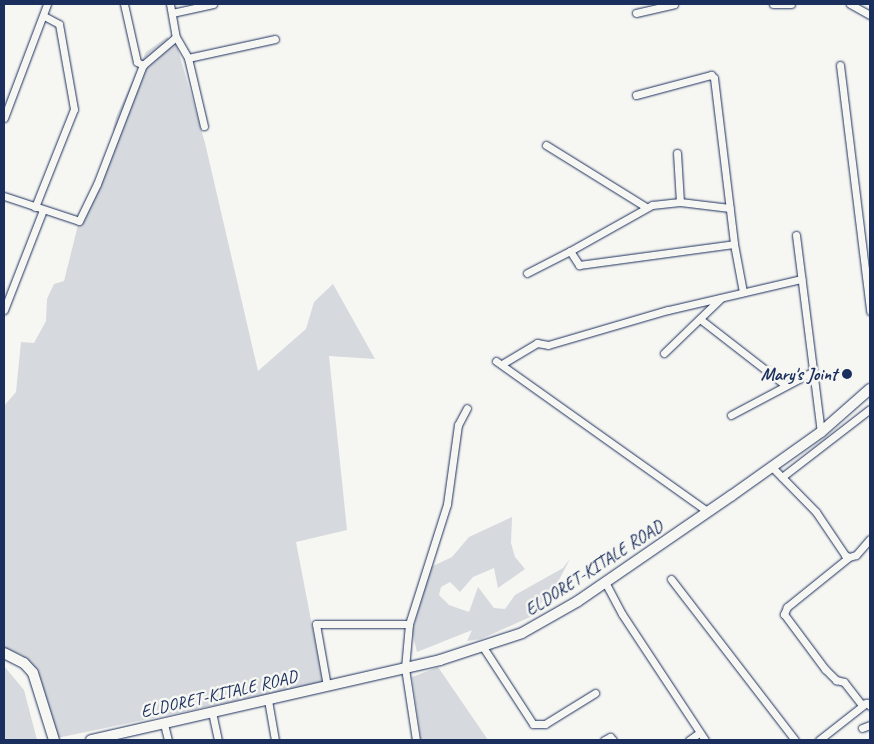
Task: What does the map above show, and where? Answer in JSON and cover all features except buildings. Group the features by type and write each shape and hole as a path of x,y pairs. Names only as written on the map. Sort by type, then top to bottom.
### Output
{"highway":[{"name":"ELDORET-KITALE ROAD","path":"91,740 405,668 483,647 536,626 605,582 772,467 821,432 870,389"},
{"path":"4,653 24,663 33,673 54,740"},
{"path":"114,740 125,732"}],"street":[{"path":"4,118 47,4"},
{"path":"124,4 137,62 143,65"},
{"path":"170,4 176,37 188,58 204,126"},
{"path":"172,13 213,4"},
{"path":"636,13 674,4"},
{"path":"773,4 791,4"},
{"path":"850,4 870,15"},
{"path":"4,310 74,109 59,24 44,16"},
{"path":"4,196 79,220 97,184 143,65 176,37"},
{"path":"188,58 275,39"},
{"path":"840,66 870,311"},
{"path":"636,95 711,75 714,78 734,244 743,292"},
{"path":"546,146 646,207"},
{"path":"678,153 681,167 680,202"},
{"path":"527,273 570,251 646,207 680,202 730,208"},
{"path":"796,235 821,432"},
{"path":"570,251 579,265 734,244"},
{"path":"708,511 499,362 537,344 548,345 722,297 801,279"},
{"path":"664,353 722,297"},
{"path":"700,319 785,385"},
{"path":"731,415 812,372"},
{"path":"416,740 405,668 409,624 446,504 458,425 467,408"},
{"path":"782,477 870,409"},
{"path":"772,467 816,512 839,549 849,558"},
{"path":"869,703 861,704 844,682 836,680 825,669 784,614 787,607 849,558 856,555 870,539"},
{"path":"671,580 795,740"},
{"path":"605,582 622,614 705,740"},
{"path":"327,686 316,624 409,624"},
{"path":"483,647 533,724 545,724 595,693"},
{"path":"268,700 275,740"},
{"path":"819,740 869,703"},
{"path":"212,712 218,740"},
{"path":"164,724 168,740"},
{"path":"862,728 870,725"},
{"path":"689,740 699,733"},
{"path":"604,740 610,737 613,740"}],"shaded area":[{"path":"167,37 177,46 205,143 258,371 306,329 314,302 333,284 375,359 329,356 347,530 296,542 323,683 57,738 39,676 22,655 4,649 4,406 16,392 21,342 34,343 46,321 47,299 54,284 64,281 78,225 100,184 116,143 113,129 116,117 146,52"},
{"path":"512,517 511,543 515,557 525,569 498,588 494,568 473,577 460,592 450,582 441,587 439,595 449,605 469,612 478,587 494,608 505,609 515,595 563,568 570,559 552,593 541,603 539,613 481,639 467,641 472,630 417,652 412,632 431,567 452,557 469,537"},
{"path":"4,666 24,690 37,740 4,740"},
{"path":"438,667 488,740 421,740 412,677"}],"place":[{"name":"Mary's Joint","path":"847,374"}]}
